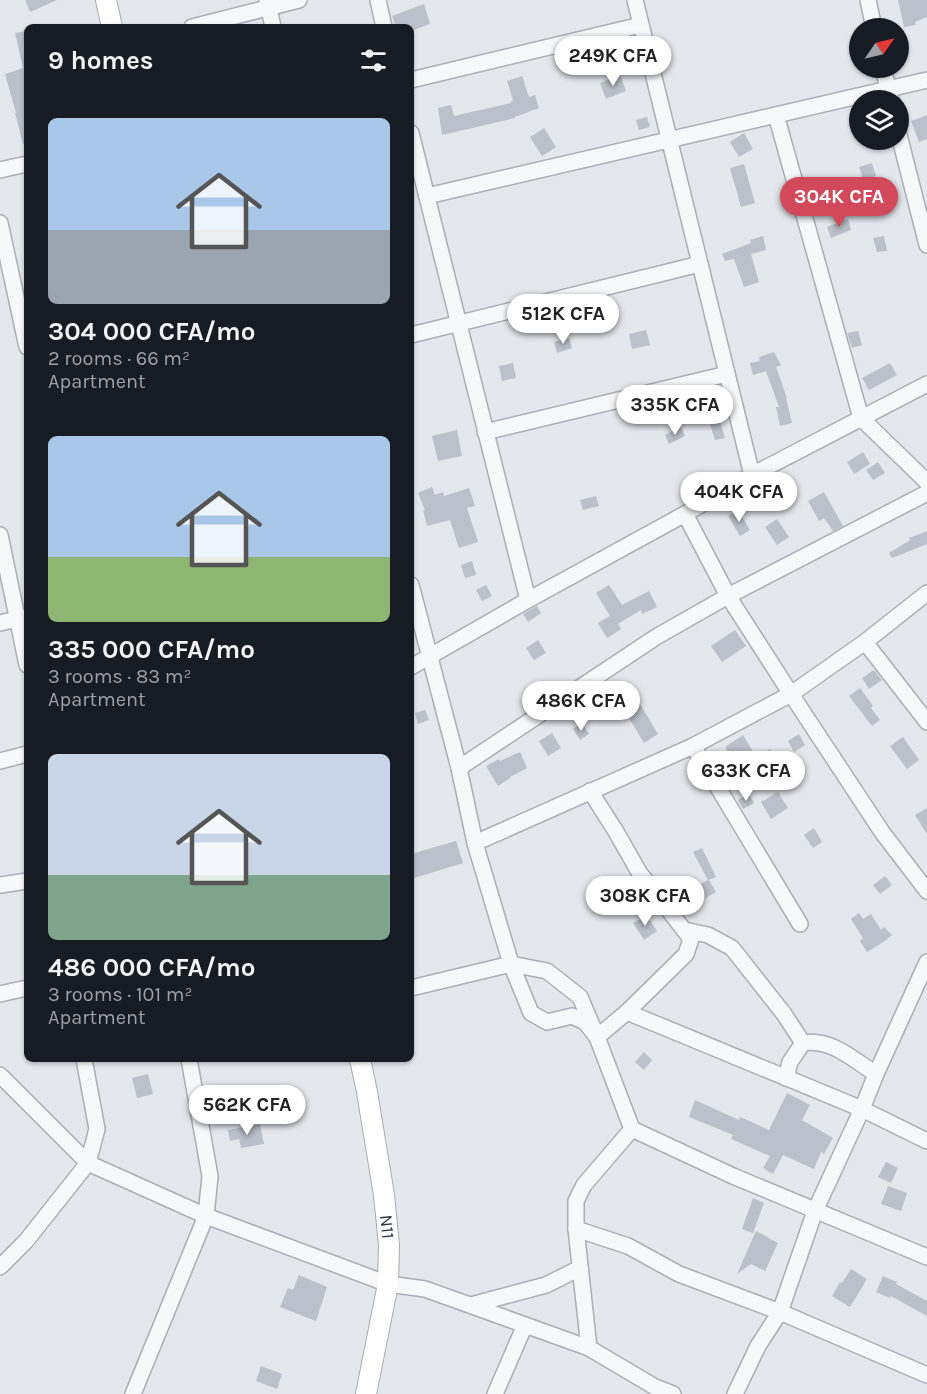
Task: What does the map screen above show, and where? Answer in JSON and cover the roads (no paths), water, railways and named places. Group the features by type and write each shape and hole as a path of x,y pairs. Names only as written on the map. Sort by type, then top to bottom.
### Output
{"main road":[{"path":"106,0 110,24"},
{"name":"N11","path":"361,1062 384,1195 389,1245 388,1284 366,1394"}],"street":[{"path":"202,24 268,4 299,0"},
{"path":"378,0 383,24"},
{"path":"635,0 752,475"},
{"path":"868,0 872,18"},
{"path":"268,4 272,24"},
{"path":"414,79 641,25"},
{"path":"902,90 927,80"},
{"path":"427,196 776,115 849,102"},
{"path":"776,115 861,418 927,482"},
{"path":"414,145 528,600"},
{"path":"904,150 923,215 927,245"},
{"path":"0,170 24,165"},
{"path":"0,223 24,333"},
{"path":"414,333 700,264"},
{"path":"485,432 727,374"},
{"path":"414,665 752,475 927,384"},
{"path":"459,768 656,637 728,596 927,493"},
{"path":"685,514 728,596 882,832 927,891"},
{"path":"0,535 22,618 24,637"},
{"path":"475,843 693,746 791,694 865,642 927,593"},
{"path":"414,596 459,768 475,843 511,964 531,1012 547,1022 572,1016 585,1022 597,1037"},
{"path":"0,623 22,618"},
{"path":"865,642 927,722"},
{"path":"693,746 800,924"},
{"path":"0,761 24,755"},
{"path":"590,791 639,872 691,939 686,954 627,1012 597,1037"},
{"path":"0,885 24,881"},
{"path":"684,930 708,935 732,948 784,1014 803,1043"},
{"path":"735,1394 758,1346 780,1312 815,1211 927,962"},
{"path":"414,987 511,964 547,970 580,997 632,1129 733,1176 927,1257"},
{"path":"0,994 24,989"},
{"path":"627,1012 862,1109 927,1141"},
{"path":"786,1078 790,1062 803,1043 814,1041 833,1046 876,1074"},
{"path":"0,1267 26,1241 88,1164 97,1129 85,1062"},
{"path":"133,1394 206,1216 210,1176 190,1062"},
{"path":"0,1075 88,1164 206,1216 388,1284 425,1288 589,1348 656,1387 673,1394"},
{"path":"589,1348 576,1229 576,1201 584,1185 632,1129"},
{"path":"576,1229 628,1246 679,1274 780,1312 927,1375"},
{"path":"471,1305 546,1285 580,1268"},
{"path":"495,1394 525,1325"}]}
